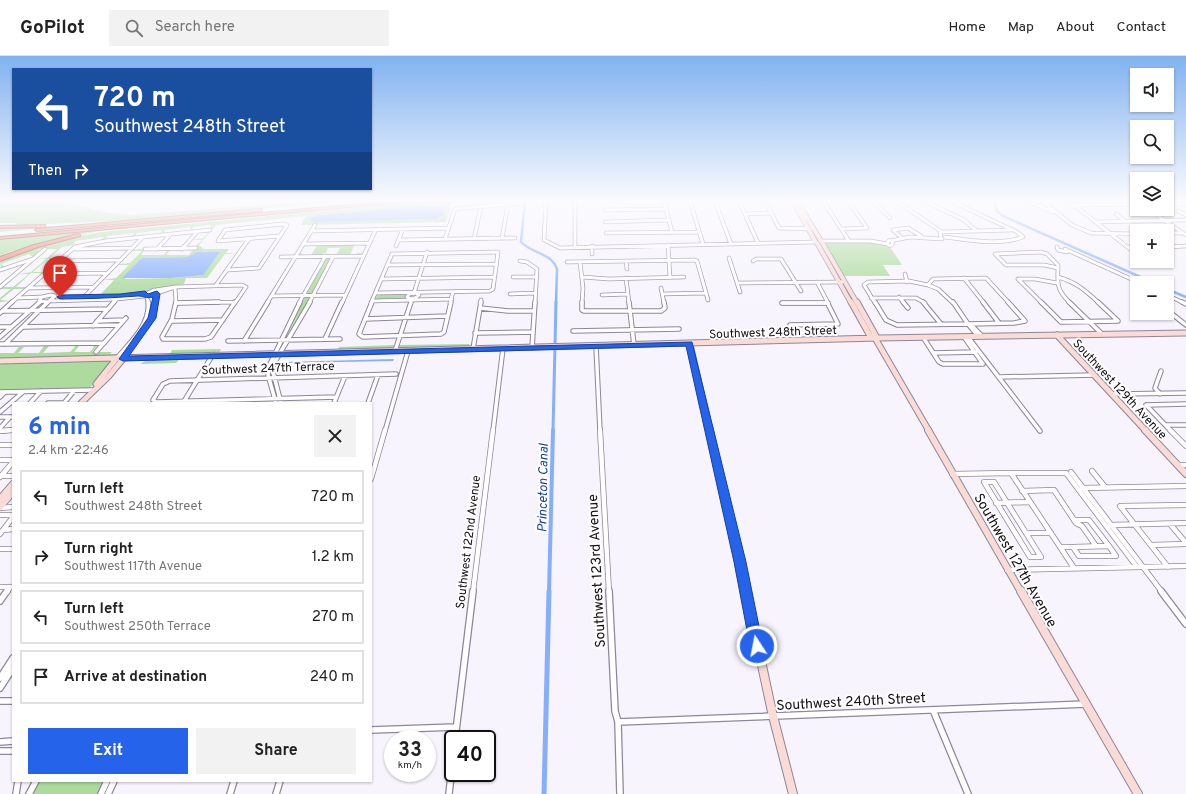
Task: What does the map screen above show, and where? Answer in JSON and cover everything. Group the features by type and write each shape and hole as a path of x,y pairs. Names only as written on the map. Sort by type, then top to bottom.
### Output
{"highway":[{"path":"0,238 30,235"},
{"path":"0,259 42,244 79,235"}],"street":[{"path":"1,312 76,246 158,235"},
{"path":"157,249 169,235"},
{"path":"182,249 195,235"},
{"path":"222,235 218,241 280,236"},
{"path":"244,341 308,235"},
{"path":"325,339 373,235"},
{"path":"396,246 401,235"},
{"path":"544,235 544,240 558,247 849,241 894,243 902,238 946,235"},
{"path":"575,235 575,247"},
{"path":"700,235 703,244"},
{"path":"728,235 731,244"},
{"path":"755,235 758,243"},
{"name":"Southwest 127th Avenue","path":"815,235 876,336 875,338 952,474 1138,794"},
{"path":"845,235 849,241"},
{"path":"943,236 969,241 1017,240 1022,238 1021,235"},
{"path":"1113,235 1128,247"},
{"path":"228,270 256,269 280,236"},
{"path":"84,297 144,237"},
{"path":"399,240 515,238"},
{"path":"216,285 249,239"},
{"path":"888,242 897,240"},
{"path":"92,248 94,243"},
{"path":"303,244 369,243"},
{"path":"668,245 670,254 668,266 670,277"},
{"path":"592,246 592,254"},
{"path":"1174,247 1186,246"},
{"path":"70,251 92,248 133,248"},
{"path":"145,249 196,248"},
{"path":"0,287 45,249"},
{"path":"1065,250 1130,278"},
{"path":"412,300 407,297 414,293 427,252"},
{"path":"376,293 491,291 495,277 498,252 427,252 392,254 372,301 359,335 439,335 444,332 453,292"},
{"path":"1058,268 1044,265 1006,265 995,254 1044,253 1057,264 1058,268 1057,283 1061,294 1102,334"},
{"path":"281,257 363,256"},
{"path":"280,401 268,369 280,340 325,257"},
{"path":"275,401 272,378 273,366 289,340 333,257"},
{"path":"729,258 740,292"},
{"path":"0,270 33,259"},
{"path":"753,261 756,259 781,259 801,291"},
{"path":"59,261 121,260"},
{"path":"567,262 696,260 708,300"},
{"path":"520,261 536,267 537,277 532,348"},
{"path":"626,261 627,269"},
{"path":"580,262 582,277 582,310 584,311 630,312 664,310 662,288"},
{"path":"387,265 497,264"},
{"path":"44,274 108,273"},
{"path":"905,274 907,282"},
{"path":"381,279 495,277"},
{"path":"513,277 537,277"},
{"path":"582,277 684,277"},
{"path":"1057,283 1035,279 1018,279 1061,322 1090,323 1118,321 1083,288 1072,281 1058,277"},
{"path":"626,278 634,345"},
{"path":"964,278 999,323"},
{"path":"928,285 933,279 986,278 1025,321 970,324 897,325 890,323 871,298 864,283 907,282 928,285 946,295 970,324 980,336"},
{"path":"737,283 842,281"},
{"path":"790,325 838,324 817,282"},
{"path":"16,299 49,301 118,298 145,295 175,287 216,285 244,286 245,288 210,338 162,339 173,321 177,303 175,287"},
{"path":"29,288 94,287"},
{"path":"145,295 157,292"},
{"path":"0,392 92,390 109,376 151,320 157,292"},
{"path":"395,351 412,300 419,296 414,293"},
{"path":"510,294 535,293"},
{"path":"663,294 705,293"},
{"path":"271,296 345,294"},
{"path":"602,295 627,294"},
{"path":"16,299 50,295 118,298"},
{"path":"81,402 140,330 148,309 148,300 145,295"},
{"path":"2,344 23,327 37,310 55,296"},
{"path":"0,337 32,310 42,297"},
{"path":"871,298 899,297 922,300 942,324"},
{"path":"899,297 908,308"},
{"path":"93,326 118,298"},
{"path":"1174,298 1186,304"},
{"path":"372,301 452,299"},
{"path":"473,349 481,300"},
{"path":"151,320 152,309 155,302"},
{"path":"177,303 235,302"},
{"path":"782,303 828,302"},
{"path":"480,308 508,311 534,311"},
{"path":"1,312 108,309"},
{"path":"366,318 447,316"},
{"path":"1174,316 1186,325"},
{"path":"96,352 126,318 110,318 97,321"},
{"path":"173,321 223,320"},
{"path":"23,327 120,325"},
{"path":"0,327 11,327"},
{"path":"573,331 679,329"},
{"path":"475,333 532,332"},
{"name":"Southwest 248th Street","path":"0,361 123,359 875,338 1186,333"},
{"name":"Southwest 129th Avenue","path":"1057,335 1182,466 1186,474"},
{"path":"923,338 943,364 983,363 966,337"},
{"path":"966,337 1040,431"},
{"path":"228,341 340,339"},
{"path":"2,344 104,343"},
{"path":"690,344 774,717 793,794"},
{"name":"Southwest 123rd Avenue","path":"596,346 615,711 618,722 620,794"},
{"name":"Southwest 122nd Avenue","path":"456,730 503,348"},
{"path":"372,475 408,351"},
{"path":"934,353 976,352"},
{"path":"183,402 212,356"},
{"path":"1160,394 1155,388 1161,371"},
{"name":"Southwest 247th Terrace","path":"166,402 153,401 166,382 396,374"},
{"path":"368,402 378,375"},
{"path":"999,377 1094,375"},
{"path":"334,402 345,376"},
{"path":"31,402 41,391"},
{"path":"65,402 74,391"},
{"path":"0,397 5,392"},
{"path":"13,402 23,392"},
{"path":"1112,394 1186,393"},
{"path":"166,402 280,401 336,397"},
{"path":"311,402 313,398"},
{"path":"0,412 12,403"},
{"path":"1186,404 1146,405 1186,446"},
{"path":"0,417 12,417"},
{"path":"0,429 12,417"},
{"path":"1166,425 1186,425"},
{"path":"0,429 12,430"},
{"path":"0,445 12,445"},
{"path":"0,460 12,461"},
{"path":"0,476 12,462"},
{"path":"1092,471 1106,487"},
{"path":"952,474 1063,472 1080,488 1186,486"},
{"path":"1071,472 1080,488 1137,567"},
{"path":"1011,473 1074,568"},
{"path":"0,476 12,476"},
{"path":"984,482 994,482 1041,557 1030,557 996,503 984,482"},
{"path":"0,499 12,485"},
{"path":"1022,491 1054,490 1074,520 1082,526 1096,546"},
{"path":"0,507 12,493"},
{"path":"996,503 1030,502"},
{"path":"1168,567 1120,506 1186,505"},
{"path":"0,507 12,507"},
{"path":"0,515 12,516"},
{"path":"2,532 12,517"},
{"path":"1073,546 1079,556 1116,556 1089,520 1074,520"},
{"path":"1108,525 1186,523"},
{"path":"1170,524 1186,543"},
{"path":"1108,525 1143,567 1186,624"},
{"path":"2,532 12,529"},
{"path":"1015,533 1051,533"},
{"path":"1151,545 1186,543"},
{"path":"1060,547 1108,546"},
{"path":"0,549 12,549"},
{"path":"1007,570 1186,566"},
{"path":"0,587 11,587"},
{"path":"0,601 11,587"},
{"path":"0,678 12,660"},
{"path":"0,688 12,670"},
{"path":"0,701 12,701"},
{"name":"Southwest 240th Street","path":"618,722 1086,704"},
{"path":"933,710 968,794"},
{"path":"372,730 456,727"},
{"path":"0,742 12,741"},
{"path":"0,751 12,751"},
{"path":"16,794 18,782"},
{"path":"29,794 35,782"},
{"path":"101,794 107,782"},
{"path":"108,794 114,782"},
{"path":"230,794 234,782"},
{"path":"276,794 280,782"},
{"path":"448,794 450,782"}],"green space":[{"path":"47,235 79,235 12,251 0,256 0,240"},
{"path":"82,235 113,235 108,236 105,240 102,240 103,237 75,241 74,245 62,247 50,258 60,258 48,259 33,272 43,272 42,273 31,273 16,287 26,287 24,289 14,289 0,300 0,298 11,289 0,289 2,287 13,287 29,274 19,274 31,272 46,259 36,259 47,258 57,249 41,249 33,257 29,254 1,264 5,267 1,268 0,260 31,248 62,239"},
{"path":"207,235 199,245 204,249 229,249 226,253 237,253 225,254 207,278 186,278 184,284 127,295 88,295 101,294 114,280 103,280 116,278 129,265 117,265 130,263 142,251 131,251 132,250 157,247 145,250 141,255 164,255 171,249 166,255 189,255 193,249 185,247 196,246 202,240 191,240 203,238","holes":["197,252 220,252 202,275 171,278 125,279 142,258 189,257"]},
{"path":"828,242 866,242 888,244 902,265 883,265 890,276 843,276 824,244"},
{"path":"363,243 367,246 363,246 363,244 355,244 350,255 364,252 359,255 337,256 338,253 334,254 338,252 340,248 328,248 326,253 330,254 323,253 322,256 298,255 300,253 303,255 311,255 317,245 303,247 307,244"},
{"path":"326,258 331,258 313,293 307,294"},
{"path":"378,294 378,297 381,294 407,295 405,299 375,300"},
{"path":"304,297 310,298 288,338 286,338 301,309 285,338 282,338"},
{"path":"470,344 468,346 470,347 399,348 399,345"},
{"path":"395,345 393,349 337,351 339,347"},
{"path":"44,346 49,346 43,353 70,352 75,347 74,346 79,346 74,352 90,352 94,347 93,346 97,346 92,352 112,352 110,354 118,354 113,356 0,358 0,353 14,353 19,347 24,347 18,353 39,353"},
{"path":"221,349 219,353 216,351 217,354 170,354 172,350"},
{"path":"180,359 176,363 140,364 147,360"},
{"path":"108,361 111,363 90,388 0,391 0,363"},
{"path":"38,782 105,782 99,794 32,794"}],"water":[{"path":"197,252 220,252 203,275 171,278 122,278 142,258 188,257"},
{"path":"394,359 393,361 282,363 284,362"}],"waterway":[{"name":"Princeton Canal","path":"522,235 521,242 525,246 546,256 551,260 557,269 556,303"},
{"name":"Princeton Canal","path":"1047,235 1138,276"},
{"name":"Princeton Canal","path":"1174,292 1186,297"},
{"name":"Princeton Canal","path":"553,431 556,302"},
{"name":"Princeton Canal","path":"549,592 553,430"},
{"name":"Princeton Canal","path":"544,794 549,591"}],"route":[{"path":"60,297 120,296 145,293 145,296 153,296 157,294 155,297 155,310 152,318 123,359 690,344 721,484 744,578 757,646"}]}
